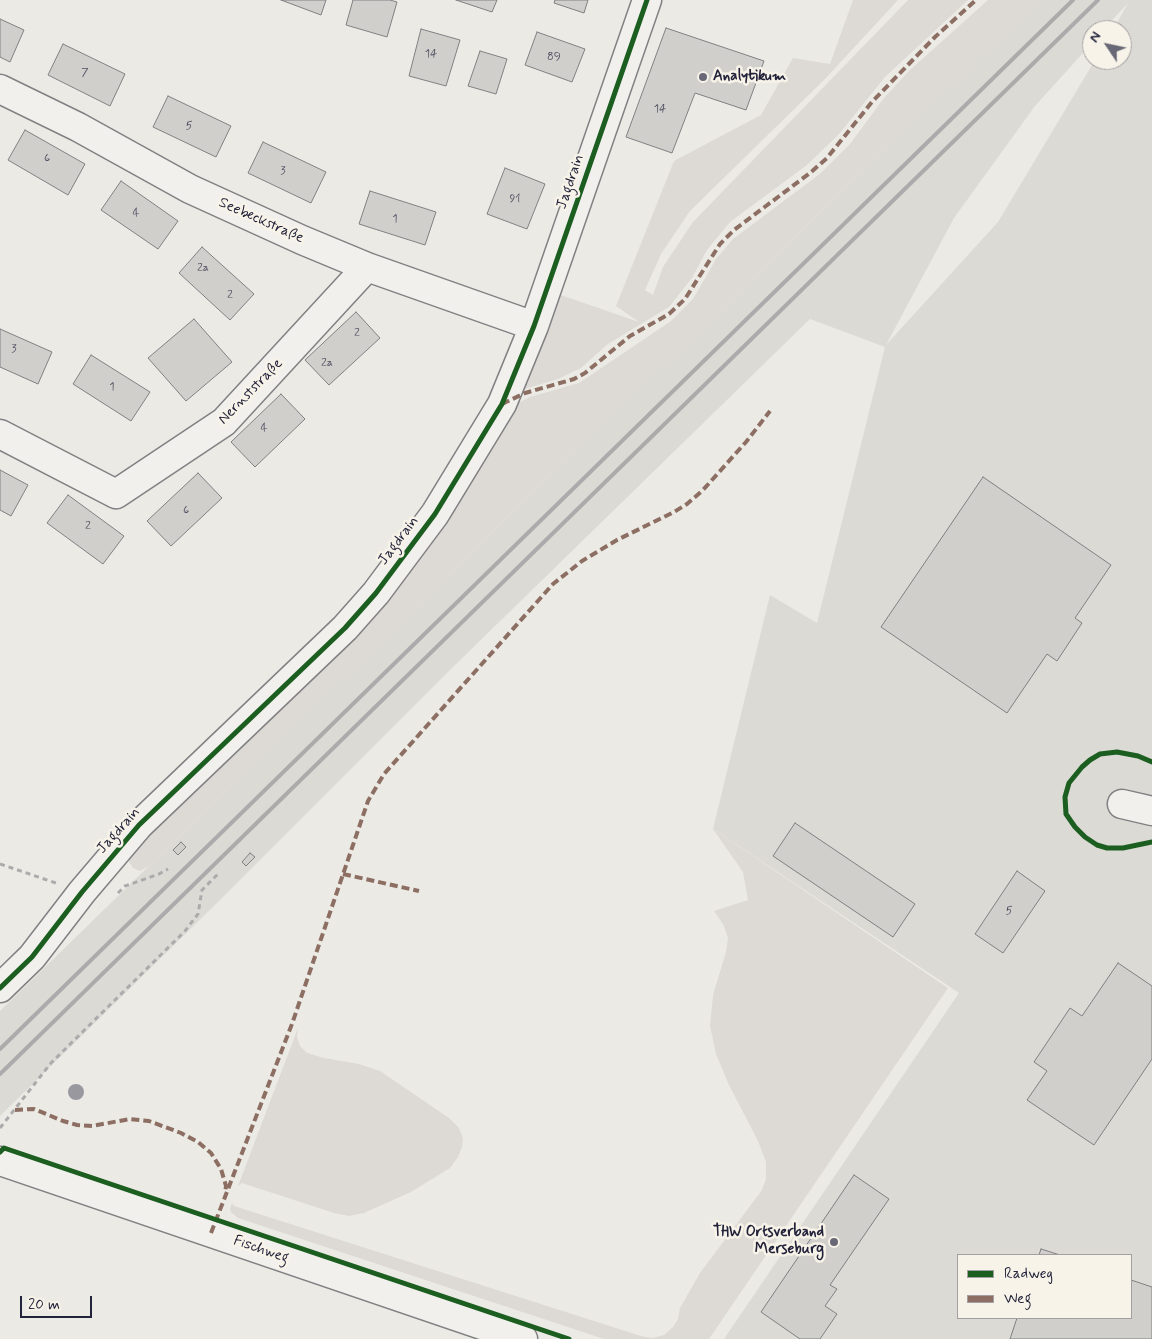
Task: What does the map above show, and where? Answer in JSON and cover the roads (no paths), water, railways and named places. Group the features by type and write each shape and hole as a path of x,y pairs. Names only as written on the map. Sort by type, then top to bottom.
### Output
{"street":[{"name":"Jagdrain","path":"0,988 32,957 82,892 139,825 345,628 376,593 435,514 502,404 534,326 647,0"},
{"name":"Seebeckstraße","path":"0,89 78,127 190,189 302,240 367,267 534,326"},
{"name":"Nernststraße","path":"0,434 116,494 224,422 367,267"},
{"path":"1122,804 1152,811"},
{"name":"Fischweg","path":"0,1161 523,1339"}],"railway":[{"path":"0,1049 1073,0"},
{"path":"0,1074 1098,0"}],"place":[{"name":"Analytikum","path":"703,77"},
{"name":"THW Ortsverband Merseburg","path":"834,1242"}]}
